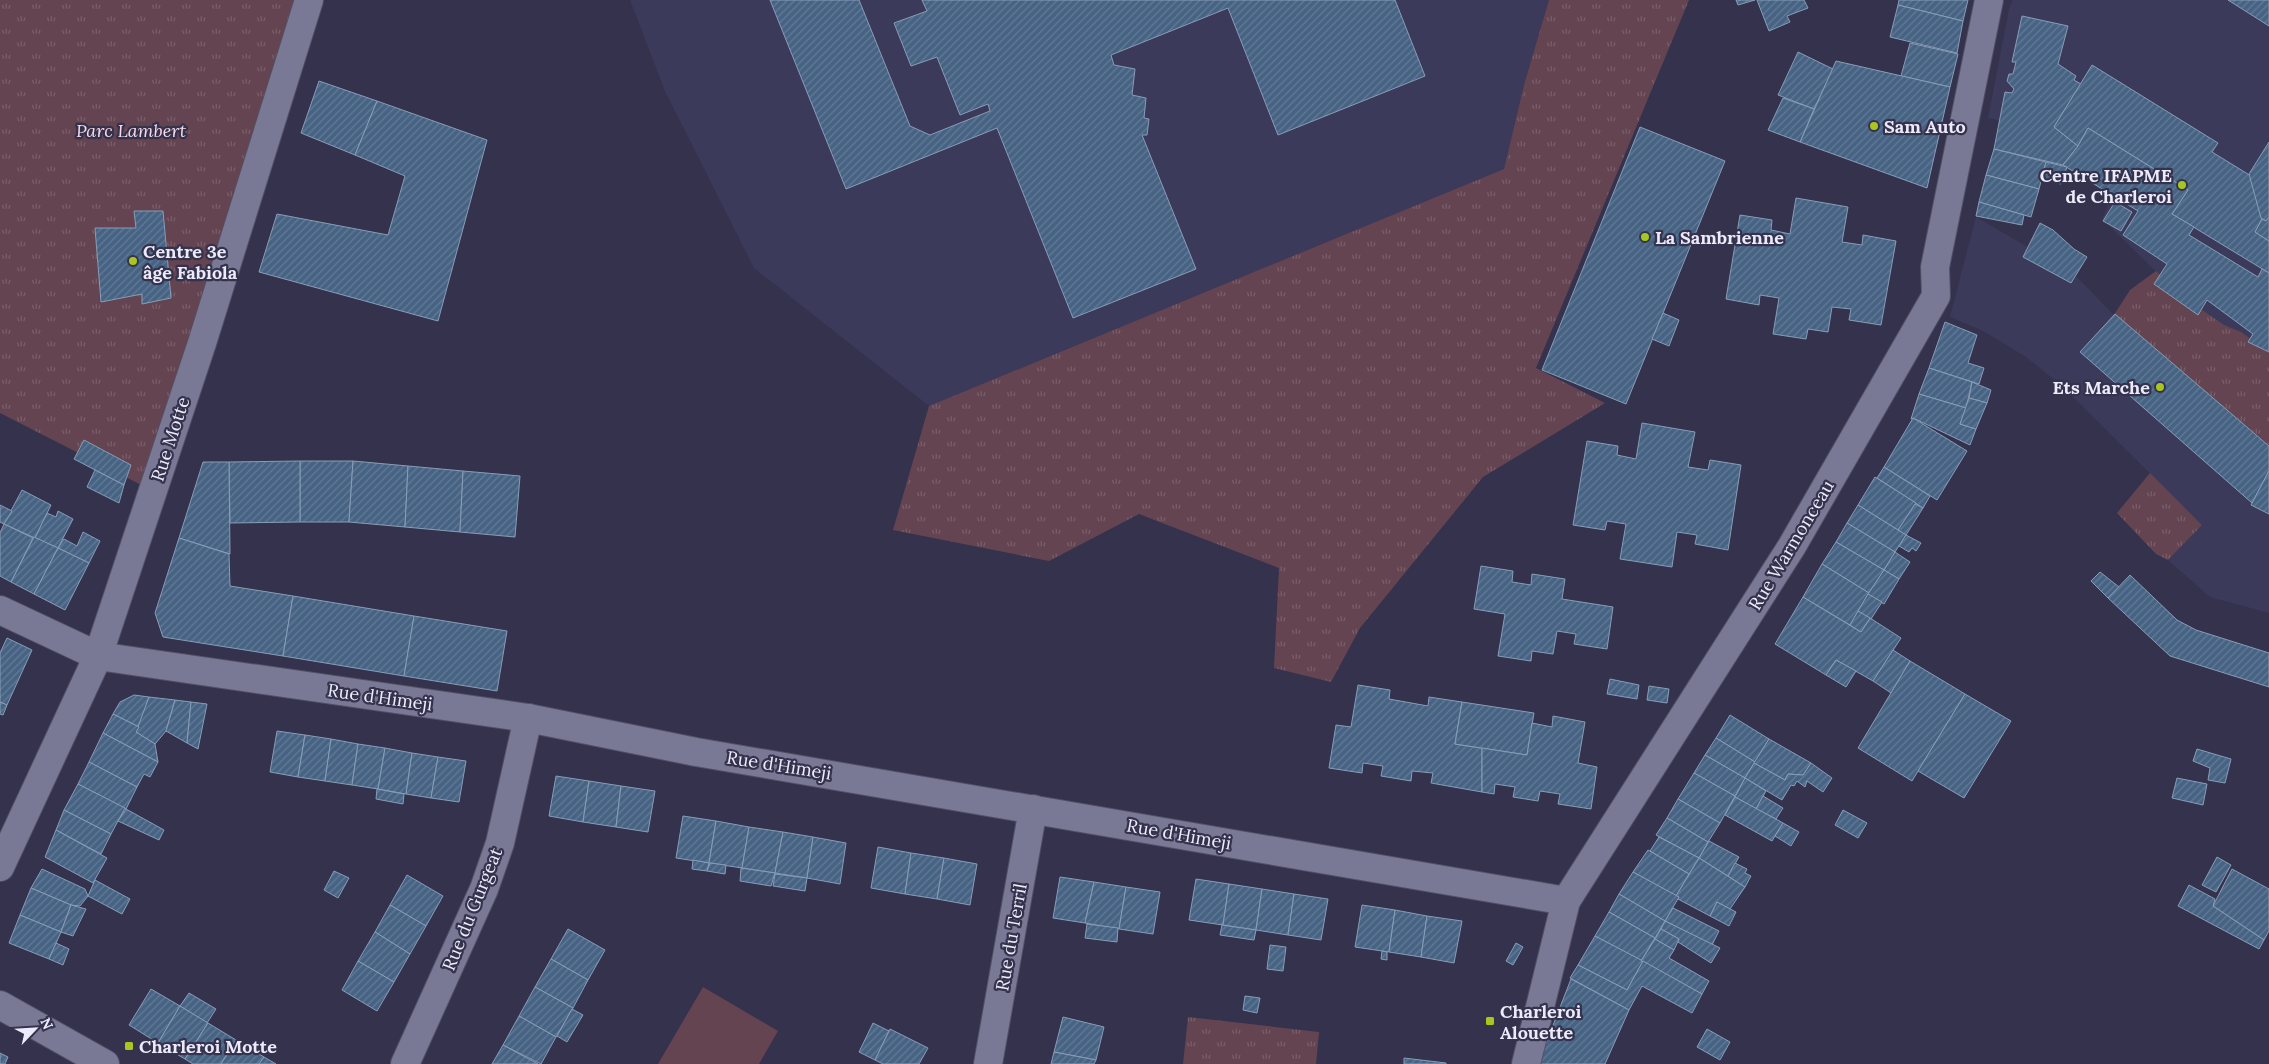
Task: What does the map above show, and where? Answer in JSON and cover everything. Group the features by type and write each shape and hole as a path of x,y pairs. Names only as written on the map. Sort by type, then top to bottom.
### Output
{"street":[{"name":"Rue Motte","path":"0,867 98,656 202,343 309,0"},
{"name":"Rue Warmonceau","path":"1526,1064 1566,901 1792,546 1936,296 1936,267 1989,0"},
{"name":"Rue d'Himeji","path":"0,610 98,656 528,718 696,752 1566,901"},
{"name":"Rue du Gurgeat","path":"405,1064 484,889 500,843 528,718"},
{"name":"Rue du Terril","path":"988,1064 1033,809"},
{"path":"0,1005 105,1064"}],"shaded area":[{"path":"630,0 1549,0 1524,85 1504,169 929,406 754,268 665,91"},
{"name":"Centre IFAPME de Charleroi","path":"2013,0 2269,0 2269,371 2173,288 2102,219 2111,197 2078,174 2034,165 2034,128 1988,118 2009,9"},
{"path":"1976,217 2074,274 2114,315 2269,445 2269,613 2210,597 2168,560 2202,525 2062,386 2026,357 1983,331 1950,317"}],"green space":[{"name":"Parc Lambert","path":"0,0 308,0 153,491 0,413"},
{"path":"1549,0 1689,0 1536,368 1605,403 1483,477 1360,628 1331,682 1274,668 1279,568 1139,514 1049,561 893,530 929,406 1504,169 1524,85"},
{"path":"2156,271 2183,297 2224,325 2241,332 2264,349 2269,349 2269,445 2114,315 2130,290"},
{"path":"2150,473 2202,525 2168,560 2156,554 2117,513"},
{"path":"703,987 778,1031 759,1064 658,1064"},
{"path":"1188,1017 1319,1032 1316,1064 1183,1064"}],"building":[{"path":"770,0 859,0 910,126 930,135 990,111 988,104 960,115 937,57 911,66 894,23 927,11 922,0 1395,0 1425,76 1278,135 1228,8 1111,55 1114,65 1135,69 1132,95 1146,98 1144,118 1149,119 1147,135 1142,135 1196,269 1073,318 997,128 846,189"},
{"path":"1736,0 1755,0 1738,5"},
{"path":"1757,0 1804,0 1808,8 1787,16 1790,22 1769,31"},
{"path":"1899,0 1968,0 1963,21 1898,5"},
{"path":"2228,0 2269,0 2269,26"},
{"path":"1898,5 1963,21 1957,53 1890,37"},
{"path":"2022,16 2068,26 2058,64 2076,76 2074,80 2081,84 2054,127 2078,146 2063,165 1994,149 2005,92 2012,93 2014,89 2007,81 2009,74 2013,74 2016,62 2012,62"},
{"path":"1910,43 1958,54 1950,87 1901,76"},
{"path":"1798,52 1833,69 1814,109 1778,95"},
{"name":"Sam Auto","path":"1836,61 1950,87 1927,188 1800,142"},
{"path":"2092,65 2218,143 2212,152 2251,176 2262,219 2255,232 2269,241 2269,273 2172,214 2188,190 2088,128 2078,146 2054,127"},
{"path":"319,81 377,101 355,155 301,133"},
{"path":"1783,98 1814,109 1800,142 1768,130"},
{"path":"377,101 487,140 438,321 259,272 277,214 388,235 405,176 355,155"},
{"name":"La Sambrienne","path":"1640,127 1725,161 1626,404 1542,370"},
{"path":"2088,128 2188,190 2172,214 2194,227 2189,235 2258,277 2262,269 2269,273 2269,352 2248,342 2253,334 2207,300 2198,315 2154,284 2167,264 2123,235 2138,211 2063,165 2078,146"},
{"path":"2269,142 2269,217 2266,221 2261,218 2249,174"},
{"path":"1994,149 2046,162 2039,189 1986,175"},
{"path":"2046,162 2067,167 2061,184 2041,179"},
{"path":"1986,175 2039,189 2031,217 1979,202"},
{"path":"1796,198 1848,207 1842,242 1862,245 1863,235 1896,241 1881,325 1849,320 1851,309 1832,307 1828,332 1808,329 1806,339 1773,334 1779,298 1760,295 1759,305 1726,299 1740,215 1772,220 1771,230 1790,234"},
{"path":"1979,202 2024,215 2022,225 1976,216"},
{"path":"2115,202 2132,212 2121,231 2103,221"},
{"name":"Centre 3e âge Fabiola","path":"134,211 163,211 171,298 142,304 142,294 101,302 95,228 136,228"},
{"path":"2269,217 2269,241 2255,232 2262,219 2266,221"},
{"path":"2040,223 2053,230 2074,249 2087,257 2071,283 2023,257"},
{"path":"1663,313 1679,320 1669,346 1652,339"},
{"name":"Ets Marche","path":"2115,314 2269,446 2269,471 2252,503 2080,352"},
{"path":"1945,322 1977,335 1968,363 1984,368 1979,384 1929,368"},
{"path":"1929,368 1972,382 1966,408 1919,394"},
{"path":"1972,382 1991,390 1987,403 1969,398"},
{"path":"1919,394 1966,408 1960,424 1976,429 1970,445 1913,418 1911,419"},
{"path":"1969,398 1987,403 1976,429 1960,424"},
{"path":"1913,418 1967,451 1937,500 1884,467"},
{"path":"1642,423 1695,432 1688,467 1708,470 1710,460 1741,465 1728,550 1695,544 1697,535 1677,532 1672,567 1620,559 1626,524 1607,521 1605,530 1573,525 1587,441 1618,446 1617,455 1636,459"},
{"path":"84,440 131,465 124,485 74,459"},
{"path":"300,461 353,461 349,522 300,522"},
{"path":"300,461 300,522 230,523 229,462"},
{"path":"353,461 408,466 405,527 349,522"},
{"path":"203,462 229,462 230,554 179,538"},
{"path":"408,466 463,471 460,532 405,527"},
{"path":"1884,467 1930,496 1923,508 1877,478"},
{"path":"95,470 124,485 119,503 87,487"},
{"path":"463,471 520,476 515,537 460,532"},
{"path":"2269,471 2269,514 2251,505"},
{"path":"1875,477 1916,503 1898,530 1858,505"},
{"path":"22,490 51,505 35,538 4,524"},
{"path":"1915,504 1923,508 1906,535 1898,530"},
{"path":"0,505 12,511 4,524 0,522"},
{"path":"1858,505 1906,535 1895,552 1847,523"},
{"path":"58,511 73,519 58,548 35,538 47,513 56,517"},
{"path":"1847,523 1895,552 1884,570 1836,542"},
{"path":"4,524 33,538 11,582 0,576 0,533"},
{"path":"83,532 100,541 89,563 58,548 64,539 77,546"},
{"path":"1906,535 1921,543 1916,551 1912,548 1909,552 1899,546"},
{"path":"34,537 58,548 34,594 11,582"},
{"path":"179,538 229,554 230,586 293,596 283,656 163,637 155,613"},
{"path":"1836,542 1884,570 1869,593 1822,564"},
{"path":"58,548 89,563 65,610 34,594"},
{"path":"1895,552 1910,562 1899,579 1884,570"},
{"path":"1822,564 1869,593 1850,625 1803,597"},
{"path":"1481,566 1513,571 1512,582 1531,585 1532,574 1565,579 1562,599 1613,607 1607,649 1574,644 1576,634 1557,631 1553,654 1532,651 1531,661 1498,656 1505,614 1474,609"},
{"path":"1884,570 1899,579 1884,604 1868,594"},
{"path":"2100,572 2119,587 2108,598 2091,581"},
{"path":"2130,575 2177,620 2196,630 2269,653 2269,687 2170,656 2108,598"},
{"path":"1868,594 1882,602 1871,619 1858,611"},
{"path":"293,596 414,616 404,676 283,656"},
{"path":"1803,597 1861,632 1870,618 1901,638 1873,681 1836,660 1826,675 1775,644"},
{"path":"1858,611 1870,618 1861,632 1850,625"},
{"path":"414,616 507,631 497,691 404,676"},
{"path":"7,638 32,650 7,705 0,702 0,653"},
{"path":"1893,650 1910,661 1891,693 1873,681"},
{"path":"1836,660 1856,671 1846,687 1826,675"},
{"path":"1910,661 1965,694 1912,781 1858,748"},
{"path":"1610,679 1639,685 1637,699 1607,694"},
{"path":"1358,685 1390,690 1389,699 1428,706 1429,697 1462,702 1455,744 1482,748 1482,792 1431,783 1433,773 1412,771 1411,781 1381,776 1383,766 1363,763 1362,773 1329,768 1336,725 1351,727"},
{"path":"1649,686 1669,689 1667,703 1647,700"},
{"path":"1965,694 2011,721 1964,798 1918,771"},
{"path":"134,695 149,697 139,727 113,714 120,702"},
{"path":"149,697 175,700 166,731 155,744 136,732"},
{"path":"175,700 191,702 187,743 166,731"},
{"path":"0,702 7,705 3,715 0,714"},
{"path":"191,702 207,704 198,749 187,743"},
{"path":"1462,702 1534,713 1527,755 1455,744"},
{"path":"113,714 139,727 136,732 155,744 158,762 103,733"},
{"path":"1730,715 1769,739 1755,762 1716,738"},
{"path":"1553,716 1585,722 1578,763 1597,767 1591,809 1558,804 1560,794 1540,791 1538,801 1513,797 1515,787 1495,784 1494,794 1482,792 1482,748 1527,755 1532,723 1552,727"},
{"path":"277,731 305,735 298,777 270,772"},
{"path":"103,733 158,762 150,777 144,774 137,787 89,762"},
{"path":"305,735 331,739 325,781 298,777"},
{"path":"1716,738 1755,762 1745,778 1705,755"},
{"path":"331,739 358,744 352,785 325,781"},
{"path":"1769,739 1811,763 1803,775 1788,774 1785,780 1754,763"},
{"path":"358,744 385,748 378,789 352,785"},
{"path":"385,748 412,753 406,794 378,789"},
{"path":"2197,749 2231,759 2225,783 2208,780 2210,768 2193,761"},
{"path":"412,753 438,757 431,798 406,794"},
{"path":"1705,755 1745,778 1735,796 1694,773"},
{"path":"438,757 466,761 459,802 431,798"},
{"path":"89,762 137,787 126,809 78,784"},
{"path":"1754,763 1785,780 1788,774 1803,775 1811,763 1832,778 1823,792 1807,781 1805,787 1797,781 1794,786 1791,785 1782,800 1745,778"},
{"path":"1694,773 1735,796 1720,823 1678,799"},
{"path":"556,776 589,781 583,822 549,816"},
{"path":"1745,778 1766,791 1756,809 1735,797"},
{"path":"2177,778 2207,784 2203,805 2172,798"},
{"path":"589,781 621,786 616,827 583,822"},
{"path":"78,784 125,808 111,834 64,810"},
{"path":"621,786 655,791 648,832 616,827"},
{"path":"377,789 404,794 403,804 376,799"},
{"path":"1763,796 1783,808 1776,819 1756,809"},
{"path":"1735,797 1783,823 1772,841 1725,815"},
{"path":"1678,799 1720,823 1708,842 1667,818"},
{"path":"126,809 164,830 159,840 118,821"},
{"path":"64,810 111,834 101,854 56,830"},
{"path":"1843,810 1867,823 1858,838 1835,825"},
{"path":"683,816 716,821 709,863 676,858"},
{"path":"1667,818 1708,842 1699,858 1656,835"},
{"path":"716,821 749,827 742,868 709,863"},
{"path":"1783,823 1799,832 1791,846 1775,836"},
{"path":"749,827 783,832 775,873 742,868"},
{"path":"56,830 107,858 93,883 45,857"},
{"path":"783,832 813,837 807,878 775,873"},
{"path":"813,837 846,843 840,884 807,878"},
{"path":"1659,837 1699,858 1689,874 1650,851"},
{"path":"1709,841 1739,857 1728,876 1699,858"},
{"path":"878,847 911,853 905,894 871,888"},
{"path":"1648,850 1689,874 1676,896 1633,872"},
{"path":"911,853 944,858 937,899 905,894"},
{"path":"2217,857 2231,865 2216,892 2202,885"},
{"path":"944,858 977,864 970,905 937,899"},
{"path":"1699,858 1745,887 1730,909 1717,902 1710,916 1678,899 1679,897 1676,896"},
{"path":"693,860 709,863 707,871 692,869"},
{"path":"710,863 726,865 725,874 707,871"},
{"path":"1735,863 1747,869 1745,873 1751,876 1745,887 1728,876"},
{"path":"741,868 775,873 771,886 740,881"},
{"path":"42,869 85,889 88,896 80,906 71,905 31,888"},
{"path":"2232,869 2269,889 2269,931 2264,940 2213,906"},
{"path":"334,871 349,878 338,898 324,890"},
{"path":"1633,872 1679,897 1665,921 1619,894"},
{"path":"775,874 807,878 805,891 773,886"},
{"path":"407,875 443,896 426,926 390,905"},
{"path":"1060,877 1094,882 1085,923 1053,918"},
{"path":"1196,879 1229,884 1223,925 1189,920"},
{"path":"95,880 130,899 122,914 88,896"},
{"path":"1094,882 1126,887 1119,929 1085,923"},
{"path":"1229,884 1262,889 1256,930 1223,925"},
{"path":"2189,885 2215,899 2213,906 2264,940 2259,949 2178,906"},
{"path":"1126,887 1160,892 1153,934 1119,929"},
{"path":"31,888 71,905 61,932 20,915"},
{"path":"1262,889 1294,894 1288,935 1256,930"},
{"path":"1294,894 1328,899 1321,940 1288,935"},
{"path":"1619,894 1665,921 1655,938 1609,912"},
{"path":"1717,902 1736,912 1729,926 1710,916"},
{"path":"71,905 86,909 73,936 61,932"},
{"path":"390,905 426,926 410,954 375,932"},
{"path":"1362,905 1395,910 1389,952 1355,947"},
{"path":"1673,908 1719,931 1712,945 1665,921"},
{"path":"1395,910 1427,916 1421,957 1389,952"},
{"path":"1609,912 1655,938 1641,961 1595,936"},
{"path":"20,915 61,932 49,959 9,943"},
{"path":"1427,916 1462,921 1454,963 1421,957"},
{"path":"1665,921 1720,948 1711,963 1678,942 1679,939 1661,929"},
{"path":"1087,924 1118,928 1117,942 1085,938"},
{"path":"1222,925 1256,930 1254,940 1220,935"},
{"path":"568,929 605,950 588,980 551,959"},
{"path":"1661,929 1679,939 1674,950 1655,939"},
{"path":"375,932 410,954 394,982 358,961"},
{"path":"1595,936 1643,961 1627,990 1578,965"},
{"path":"1655,939 1674,950 1669,958 1709,981 1702,994 1641,961"},
{"path":"56,943 69,949 63,965 49,959"},
{"path":"1516,943 1523,947 1513,965 1506,961"},
{"path":"1270,945 1286,947 1283,971 1267,969"},
{"path":"1382,951 1387,952 1387,960 1381,959"},
{"path":"551,959 588,980 573,1008 535,987"},
{"path":"358,961 394,982 377,1011 342,990"},
{"path":"1643,961 1702,994 1692,1013 1642,986 1629,1010 1570,978 1578,965 1627,990"},
{"path":"1571,979 1629,1010 1605,1064 1538,1064"},
{"path":"535,987 573,1008 556,1037 519,1016"},
{"path":"151,989 180,1006 158,1043 129,1025"},
{"path":"189,993 216,1009 207,1023 180,1006"},
{"path":"1245,996 1260,998 1257,1013 1243,1010"},
{"path":"180,1006 208,1023 185,1059 158,1043"},
{"path":"572,1009 583,1015 567,1042 557,1036"},
{"path":"519,1016 556,1037 541,1064 503,1045"},
{"path":"1063,1017 1104,1027 1096,1060 1054,1052"},
{"path":"208,1023 236,1040 221,1064 193,1064 185,1059"},
{"path":"873,1023 889,1031 875,1060 859,1052"},
{"path":"890,1029 928,1048 919,1064 883,1064 875,1060"},
{"path":"1707,1029 1730,1042 1720,1060 1697,1047"},
{"path":"236,1040 264,1057 259,1064 221,1064"},
{"path":"503,1045 538,1064 492,1064"},
{"path":"1054,1052 1096,1060 1094,1064 1051,1064"},
{"path":"0,1053 8,1057 5,1064 0,1064"},
{"path":"264,1057 276,1064 259,1064"},
{"path":"1404,1058 1446,1063 1446,1064 1404,1064"}],"place":[{"name":"Sam Auto","path":"1874,126"},
{"name":"Centre IFAPME de Charleroi","path":"2182,185"},
{"name":"La Sambrienne","path":"1645,237"},
{"name":"Centre 3e âge Fabiola","path":"133,261"},
{"name":"Ets Marche","path":"2160,387"},
{"name":"Charleroi Alouette","path":"1490,1021"},
{"name":"Charleroi Motte","path":"129,1046"}]}
